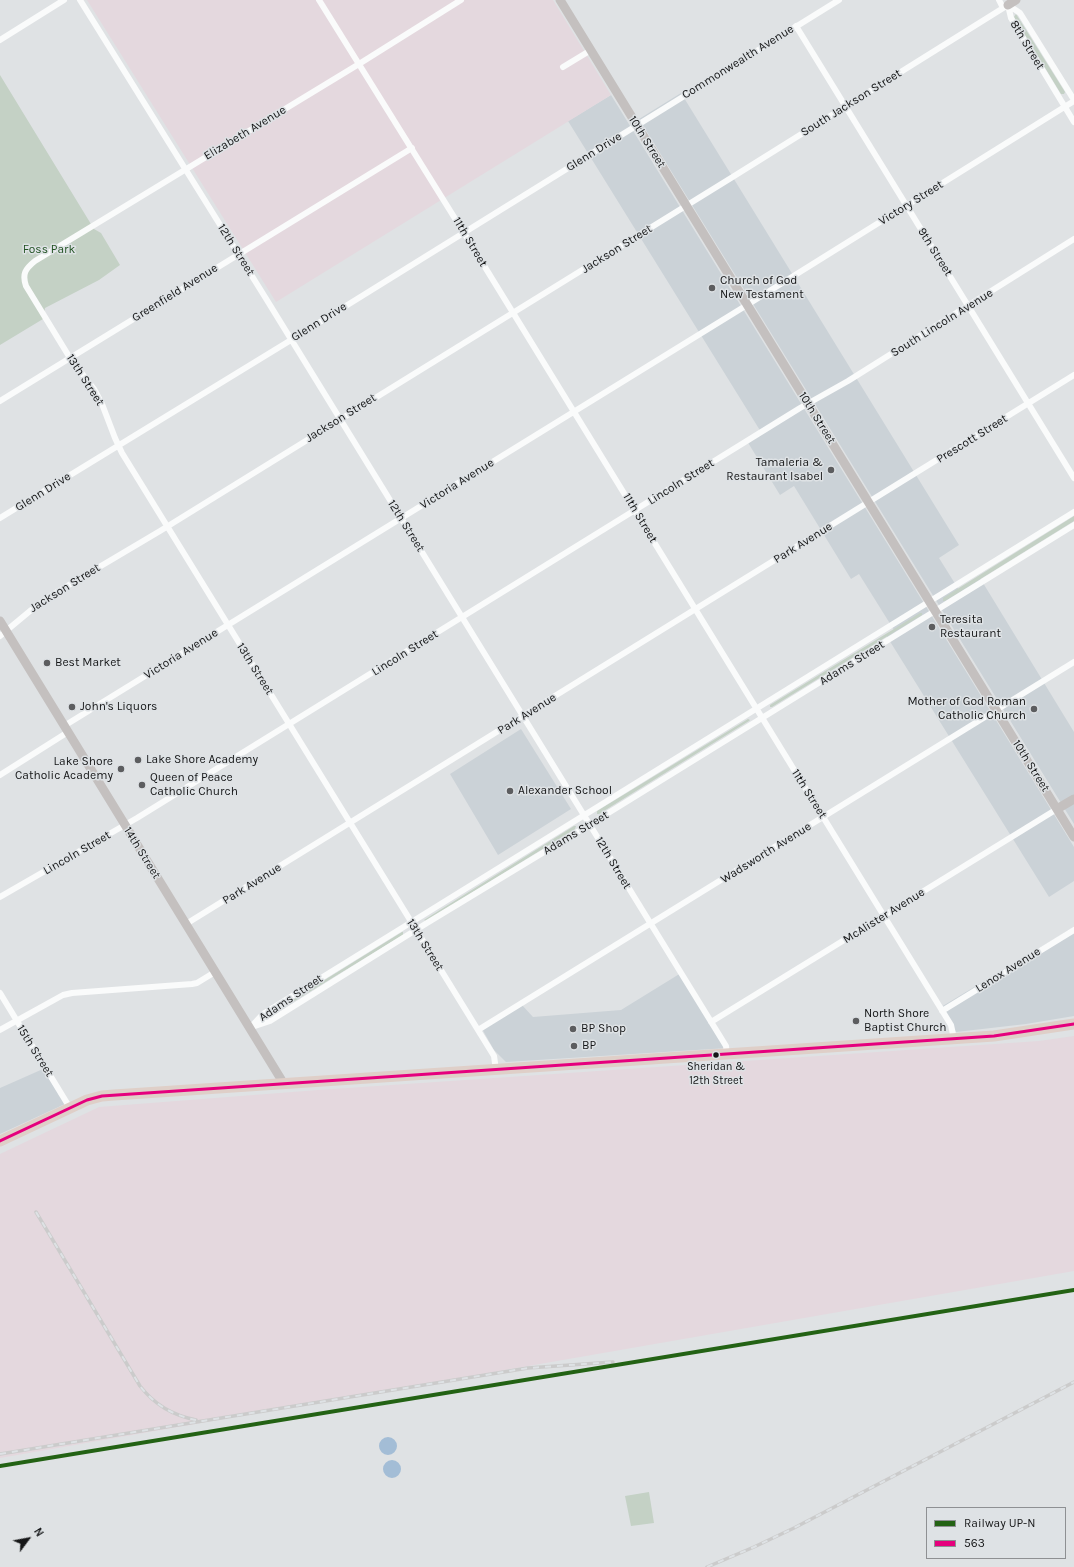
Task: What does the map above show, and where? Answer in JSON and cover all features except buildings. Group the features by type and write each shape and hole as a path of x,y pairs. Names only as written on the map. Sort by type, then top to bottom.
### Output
{"highway":[{"path":"0,1141 70,1108 94,1098 108,1095 954,1039 994,1036 1074,1024"}],"street":[{"path":"0,40 64,0"},
{"name":"12th Street","path":"80,0 726,1046 727,1054"},
{"name":"11th Street","path":"319,0 575,412 951,1025 954,1039"},
{"name":"Elizabeth Avenue","path":"28,266 461,0"},
{"name":"10th Street","path":"560,0 1074,837"},
{"name":"Commonwealth Avenue","path":"637,125 839,0"},
{"name":"8th Street","path":"999,0 1005,6 1074,122"},
{"name":"South Jackson Street","path":"686,206 1016,0"},
{"name":"8th Street","path":"1005,6 1020,13 1074,100"},
{"name":"9th Street","path":"796,26 1074,478"},
{"path":"563,67 591,50"},
{"name":"Victory Street","path":"747,305 1074,100"},
{"name":"Glenn Drive","path":"0,518 291,340 637,125"},
{"name":"Greenfield Avenue","path":"0,401 412,148"},
{"name":"Jackson Street","path":"3,633 52,595 167,526 686,206"},
{"name":"South Lincoln Avenue","path":"808,404 968,307 1074,239"},
{"name":"13th Street","path":"28,266 24,274 26,286 70,358 86,377 102,404 118,445 494,1056 496,1070"},
{"name":"Victoria Avenue","path":"0,775 66,729 228,625 747,305"},
{"name":"Prescott Street","path":"869,503 1074,375"},
{"name":"Lincoln Street","path":"0,897 125,825 808,404"},
{"name":"Park Avenue","path":"186,924 869,503"},
{"name":"Adams Street","path":"250,1028 263,1014 1074,512"},
{"name":"Adams Street","path":"250,1028 270,1021 416,930 590,825 1074,525"},
{"name":"14th Street","path":"0,622 3,633 66,729 284,1084"},
{"name":"Wadsworth Avenue","path":"478,1030 1074,662"},
{"path":"1057,809 1074,798"},
{"name":"McAlister Avenue","path":"711,1022 1057,809"},
{"name":"Lenox Avenue","path":"942,1011 1074,930"},
{"path":"0,1030 63,995 72,993 192,984 197,983 215,972"},
{"name":"15th Street","path":"0,993 70,1108"}],"shaded area":[{"path":"87,0 553,0 611,95 276,302"},
{"path":"681,93 959,545 939,558 959,590 980,578 1074,732 1074,824 639,119"},
{"path":"611,95 1074,847 1074,881 1049,897 886,635 894,630 859,574 851,579 794,486 780,495 747,441 761,432 568,121"},
{"name":"Alexander School","path":"521,729 571,809 498,855 450,774"},
{"path":"1074,927 1074,1016 1026,1024 956,1032 941,1007"},
{"path":"681,973 728,1048 506,1062 494,1050 481,1027 522,1005 533,1017 621,1010"},
{"path":"1074,1036 1074,1271 0,1458 0,1154 99,1107 318,1090 1039,1041"},
{"path":"43,1069 65,1104 0,1134 0,1088"}],"green space":[{"path":"1016,14 1065,92 1064,94 1061,94 1014,17"},
{"name":"Foss Park","path":"0,75 94,229 101,233 120,265 99,280 45,308 43,319 0,345"},
{"path":"1074,516 1074,521 943,601 943,598"},
{"path":"922,613 922,615 770,707 770,705"},
{"path":"748,719 750,720 597,814 597,811"},
{"path":"576,826 575,829 426,921 424,920"},
{"path":"402,932 403,935 265,1019 265,1017"},
{"path":"649,1492 654,1523 631,1526 625,1496"}],"water":[{"path":"384,1437 392,1437 397,1442 395,1453 392,1455 384,1455 379,1450 379,1442"},
{"path":"388,1460 396,1460 401,1465 399,1476 396,1478 388,1478 383,1473 383,1465"}],"railway":[{"path":"36,1212 140,1386 158,1404 179,1415 196,1420"},
{"path":"0,1454 528,1368 613,1362"},
{"path":"707,1567 794,1528 1074,1382"}],"rail line":[{"name":"UP-N","path":"0,1466 1074,1290"}],"transit line":[{"name":"563","path":"0,1141 87,1100 102,1096 994,1036 1074,1024"}],"place":[{"name":"Church of God New Testament","path":"712,288"},
{"name":"Tamaleria & Restaurant Isabel","path":"831,470"},
{"name":"Teresita Restaurant","path":"932,627"},
{"name":"Best Market","path":"47,663"},
{"name":"John's Liquors","path":"72,707"},
{"name":"Mother of God Roman Catholic Church","path":"1034,709"},
{"name":"Lake Shore Academy","path":"138,760"},
{"name":"Lake Shore Catholic Academy","path":"121,769"},
{"name":"Queen of Peace Catholic Church","path":"142,785"},
{"name":"Alexander School","path":"510,791"},
{"name":"North Shore Baptist Church","path":"856,1021"},
{"name":"BP Shop","path":"573,1029"},
{"name":"BP","path":"574,1046"},
{"name":"Sheridan & 12th Street","path":"716,1055"}]}
